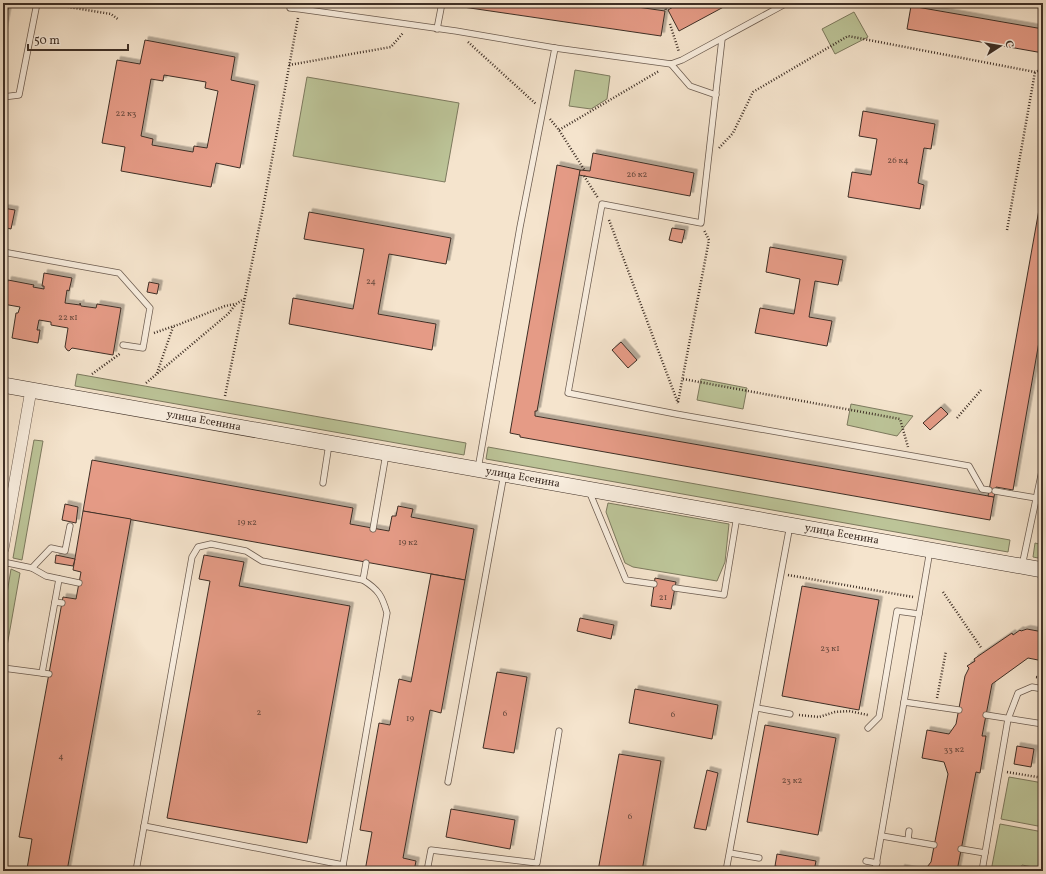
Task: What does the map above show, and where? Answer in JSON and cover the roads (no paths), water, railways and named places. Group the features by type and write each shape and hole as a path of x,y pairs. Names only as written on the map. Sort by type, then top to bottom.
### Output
{"street":[{"name":"улица Есенина","path":"3,385 1043,570"},
{"path":"3,549 31,390"}],"lane":[{"path":"3,97 19,95 37,3"},
{"path":"291,3 290,8 456,31 555,48 671,64 682,60 722,39 787,3"},
{"path":"437,29 442,3"},
{"path":"722,39 701,222 602,204 568,393 676,414 969,466 982,489 1036,498"},
{"path":"478,469 518,234 555,48"},
{"path":"671,64 690,86 716,95"},
{"path":"3,252 119,273 150,308 143,348 123,345"},
{"path":"323,483 330,444"},
{"path":"373,529 386,454"},
{"path":"1022,566 1043,466"},
{"path":"448,782 504,474"},
{"path":"588,489 626,580 654,584"},
{"path":"675,588 724,595 737,516"},
{"path":"726,871 790,525"},
{"path":"32,568 51,548 65,551 70,526"},
{"path":"136,871 144,826 192,557 198,547 211,544 246,551 262,561 363,580 374,587 383,600 387,613 343,868 144,826"},
{"path":"875,871 930,550"},
{"path":"3,562 32,568 46,576 79,583"},
{"path":"363,580 366,563"},
{"path":"42,673 59,579"},
{"path":"55,602 62,603"},
{"path":"868,728 879,717 897,611 919,614"},
{"path":"3,668 49,674"},
{"path":"982,871 1008,718 1018,693 1032,687 1043,689"},
{"path":"904,702 959,710"},
{"path":"757,708 790,714"},
{"path":"986,715 1043,724"},
{"path":"427,871 431,850 537,863 559,731"},
{"path":"908,840 909,831"},
{"path":"882,836 934,845"},
{"path":"961,849 985,853"},
{"path":"730,852 760,858"},
{"path":"866,861 877,863"}]}
